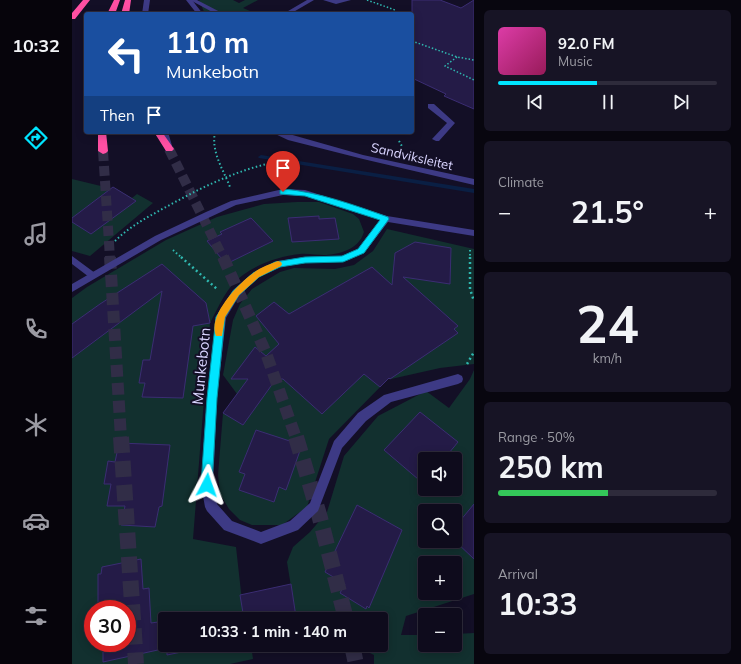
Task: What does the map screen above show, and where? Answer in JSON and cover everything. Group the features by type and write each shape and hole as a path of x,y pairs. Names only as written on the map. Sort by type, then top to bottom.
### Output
{"highway":[{"path":"72,17 87,0"},
{"path":"112,12 117,0"},
{"path":"125,12 128,0"},
{"path":"102,134 103,151"},
{"path":"159,134 169,149"}],"street":[{"path":"145,12 147,0"},
{"path":"188,0 191,12"},
{"path":"188,0 198,12"},
{"path":"193,0 217,12"},
{"path":"290,12 311,0"},
{"path":"326,0 336,2 348,0"},
{"path":"431,106 451,123 436,139"},
{"path":"165,134 169,149"},
{"name":"Sandviksleitet","path":"280,134 363,157 474,182"},
{"path":"72,288 158,238 234,203 283,192 305,194 348,206 386,219 474,233"},
{"name":"Munkebotn","path":"386,219 361,251 343,259 305,260 278,264 256,275 236,293 221,317 212,398 207,485 211,507 228,526 261,538 294,526 314,507 338,445 362,417 388,398 458,379"},
{"path":"72,259 92,275"}],"path":[{"path":"367,0 395,10 395,12"},
{"path":"414,42 457,57 474,60"},
{"path":"457,57 445,66 474,80"},
{"path":"214,134 216,149 222,169 227,177"},
{"path":"115,242 128,230 150,217 227,177 285,159 305,160"},
{"path":"170,248 222,294"},
{"path":"470,253 470,289 474,301"}],"green space":[{"path":"199,0 233,0 239,3 245,0 258,0 243,8 250,11 248,12 204,12"},
{"path":"72,179 110,189 113,187 132,198 137,194 153,203 90,256 72,251"},
{"path":"319,202 353,214 359,219 364,232 354,247 339,253 329,255 303,254 285,256 249,271 232,285 220,303 210,323 193,539 236,547 243,612 158,612 158,652 252,652 253,659 230,664 72,664 72,298 87,287 166,240 217,217 264,204"},
{"path":"387,229 474,249 474,364 440,368 391,379 389,378 329,439 307,507 282,525 252,525 240,520 229,509 220,494 218,475 223,413 237,394 223,375 233,320 240,304 252,289 280,272 294,268 335,269 354,265 373,251"},
{"path":"474,370 474,594 462,598 462,556 418,556 418,600 455,600 431,608 418,608 418,612 406,616 401,635 418,635 418,652 462,652 462,634 474,633 474,664 374,664 374,655 368,652 388,652 388,612 295,612 287,562 293,547 310,532 327,512 344,456 378,416 426,391 449,408 470,379"}],"building":[{"path":"412,0 440,0 461,8 474,0 474,109 444,96 446,94 414,79 414,12 412,12"},
{"path":"113,187 136,201 91,234 72,222 72,218"},
{"path":"319,216 319,219 335,218 339,239 292,242 288,218"},
{"path":"251,218 273,241 226,264 207,241 222,234 220,232"},
{"path":"415,242 451,248 450,284 403,277 458,326 454,329 458,333 390,379 389,378 380,387 364,374 322,414 283,379 276,379 243,425 223,413 248,379 231,379 255,347 266,356 279,344 256,316 274,302 289,314 372,267 392,285 395,253"},
{"path":"162,264 206,303 210,323 193,326 183,398 142,397 145,383 139,383 143,360 150,360 162,291 72,358 72,324"},
{"path":"420,412 458,442 450,452 418,452 418,479 384,450"},
{"path":"256,430 302,445 286,490 279,487 274,502 239,490 245,474 239,472"},
{"path":"119,443 170,445 162,506 159,507 155,527 121,525 125,506 107,506 111,484 104,484 108,461 115,462"},
{"path":"474,504 474,559 462,548 462,519"},
{"path":"357,505 402,530 369,608 367,606 366,609 340,593 345,584 325,572"},
{"path":"141,559 143,589 149,588 151,623 158,622 158,650 103,662 103,652 136,652 136,600 98,600 98,574 101,574 102,567"},
{"path":"291,584 295,612 243,612 240,595"},
{"path":"167,652 182,652 167,655"}],"waterway":[{"path":"261,157 474,191"}],"tunnel":[{"path":"169,149 223,258"},
{"path":"103,151 110,258"},
{"path":"110,257 121,438"},
{"path":"223,257 266,353 296,438"},
{"path":"121,437 136,664"},
{"path":"296,437 320,518 344,612"},
{"path":"353,652 356,664"}],"slow traffic":[{"path":"219,333 221,317 236,293 256,275 278,264"}],"route":[{"path":"207,485 212,398 221,317 236,293 256,275 278,264 305,260 343,259 361,251 386,219 348,206 305,194 283,192"}]}
